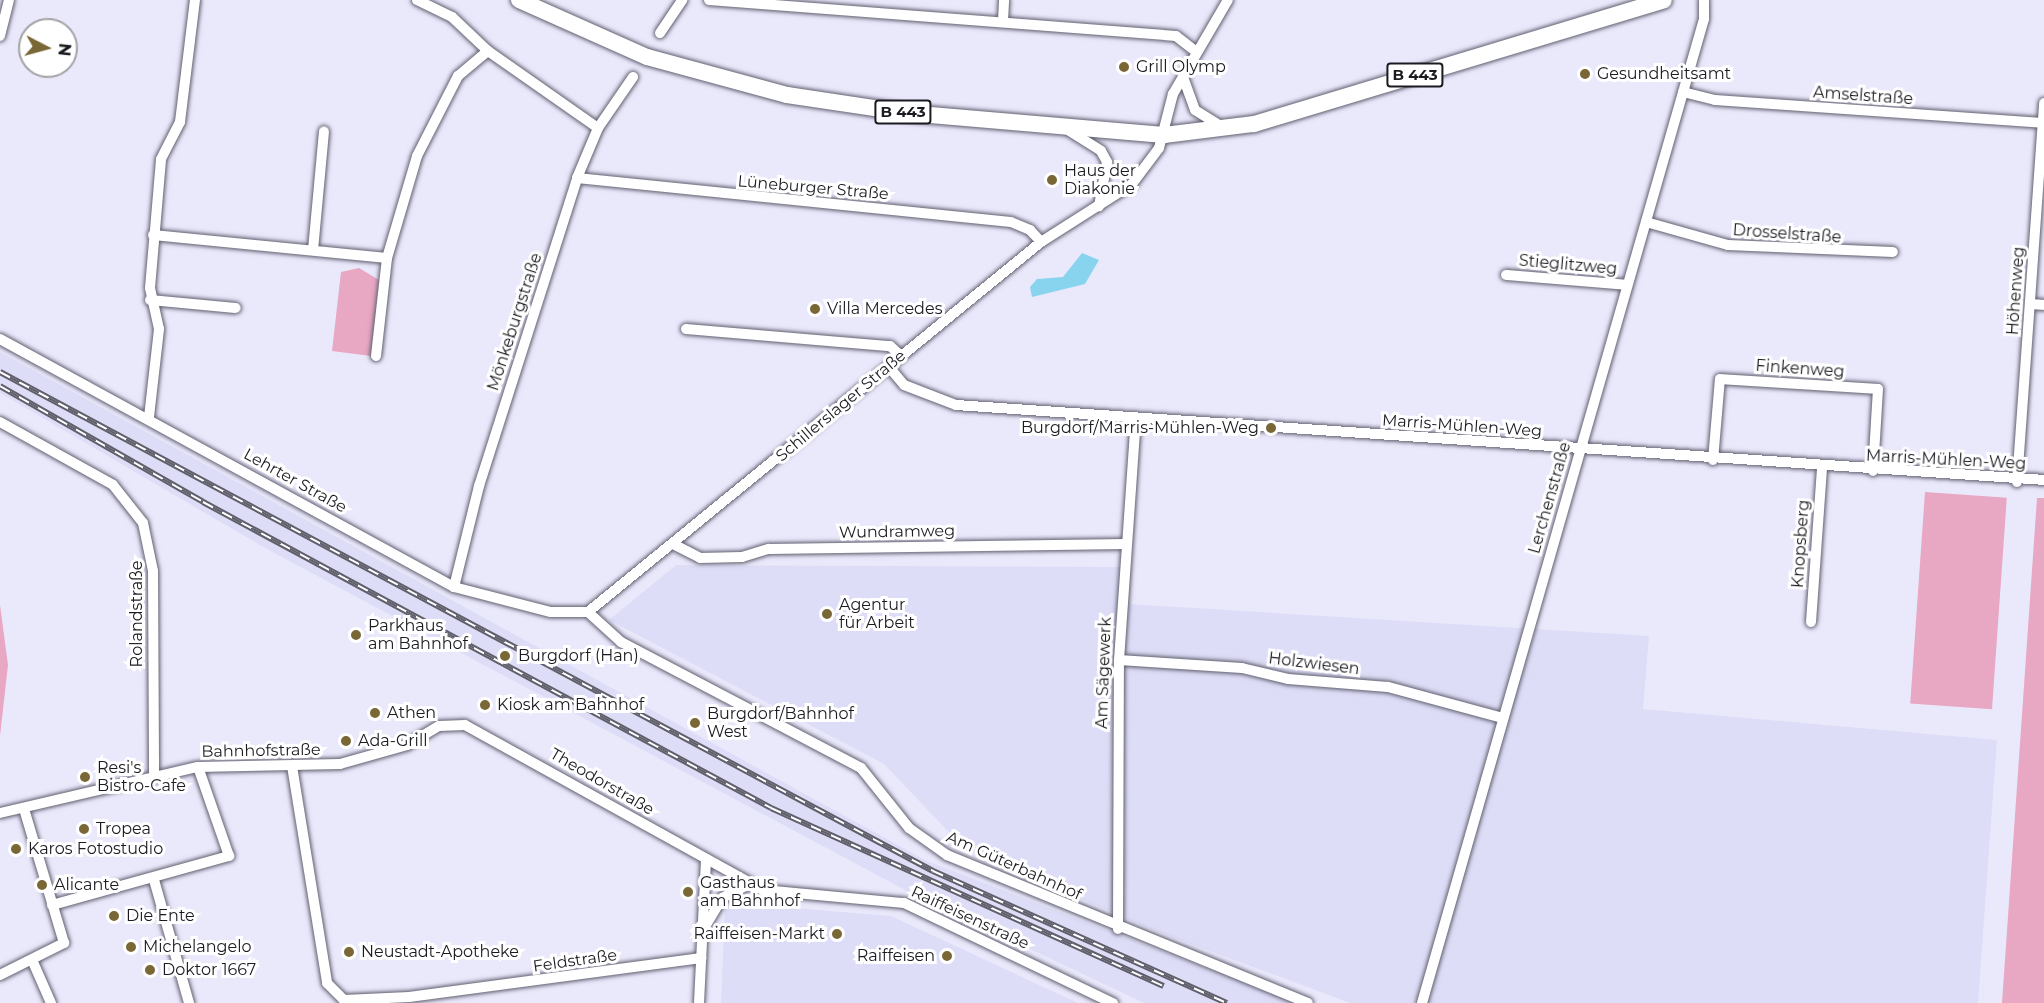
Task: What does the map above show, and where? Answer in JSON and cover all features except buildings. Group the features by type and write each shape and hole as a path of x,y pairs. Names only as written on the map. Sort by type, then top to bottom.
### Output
{"main road":[{"name":"B 443","path":"519,0 647,57 726,81 907,113 1164,135 1225,129 1664,0"}],"street":[{"path":"0,36 9,0"},
{"path":"149,417 159,329 150,300 153,235 161,159 180,122 195,0"},
{"path":"417,0 452,17 488,51 598,128"},
{"path":"660,33 682,0"},
{"path":"709,0 1176,36 1195,51"},
{"path":"1003,21 1004,0"},
{"name":"Schillerslager Straße","path":"588,612 1041,242 1099,207 1144,171 1164,135 1183,77 1195,51 1228,0"},
{"name":"Lerchenstraße","path":"1422,1003 1704,19 1704,0"},
{"path":"376,356 387,258 435,112 458,76 488,51"},
{"name":"Mönkeburgstraße","path":"454,587 479,486 577,178 598,128 633,77"},
{"path":"1183,77 1195,110 1225,129"},
{"name":"Amselstraße","path":"1683,92 1715,100 2042,123"},
{"name":"Höhenweg","path":"2017,482 2044,103"},
{"path":"1065,128 1101,152 1107,162 1099,207"},
{"path":"313,250 324,132"},
{"name":"Lüneburger Straße","path":"577,178 1011,222 1030,230 1041,242"},
{"name":"Drosselstraße","path":"1646,222 1728,245 1893,252"},
{"path":"153,235 387,258"},
{"name":"Stieglitzweg","path":"1506,275 1627,285"},
{"path":"150,300 237,308"},
{"path":"2031,304 2044,305"},
{"path":"686,329 890,346 900,356"},
{"name":"Lehrter Straße","path":"0,339 149,417 454,587 550,612 588,612"},
{"name":"Marris-Mühlen-Weg","path":"889,367 904,385 956,405 2017,482 2044,480"},
{"name":"Finkenweg","path":"1713,460 1720,379 1878,389 1873,471"},
{"name":"Am Sägewerk","path":"1118,929 1119,660 1137,418"},
{"name":"Rolandstraße","path":"0,422 113,485 142,523 153,571 154,776"},
{"name":"Knopsberg","path":"1811,622 1822,468"},
{"name":"Wundramweg","path":"673,544 700,558 742,557 769,549 1126,544"},
{"name":"Am Güterbahnhof","path":"588,612 621,642 861,768 909,828 947,855 1118,929 1308,1003"},
{"name":"Holzwiesen","path":"1119,660 1242,668 1288,679 1388,687 1503,718"},
{"name":"Bahnhofstraße","path":"0,813 198,767 292,766 376,757 445,724 482,732"},
{"name":"Theodorstraße","path":"482,732 706,860"},
{"path":"292,766 327,983 344,1002"},
{"path":"52,905 154,880 229,856 198,767"},
{"path":"0,975 33,962 64,943 24,809"},
{"path":"699,1003 706,860"},
{"name":"Raiffeisenstraße","path":"706,860 749,884 778,893 904,903 1113,1003"},
{"path":"154,880 189,1003"},
{"path":"703,930 722,898 749,884"},
{"name":"Feldstraße","path":"344,1002 409,997 701,958"},
{"path":"33,962 51,1003"}],"shaded area":[{"path":"359,268 379,280 371,356 332,351 341,272"},
{"path":"0,352 927,861 1297,1003 1144,1003 905,890 265,548 0,393"},
{"path":"1925,492 2007,498 1992,709 1910,703"},
{"path":"2037,498 2044,498 2044,1003 2002,1003"},
{"path":"676,565 1127,567 1129,604 1649,636 1643,709 1997,740 1978,1003 1350,1003 1153,930 965,849 884,764 609,620"},
{"path":"0,605 8,665 0,736"},
{"path":"726,885 769,906 891,916 1078,1003 721,1003"}],"water":[{"path":"1082,253 1099,260 1085,284 1032,297 1030,287 1037,279 1063,277"}],"railway":[{"path":"0,372 933,871 1227,1003"},
{"path":"0,386 203,502 771,808 1163,986"}],"place":[{"name":"Grill Olymp","path":"1124,67"},
{"name":"Gesundheitsamt","path":"1585,74"},
{"name":"Haus der Diakonie","path":"1052,180"},
{"name":"Villa Mercedes","path":"815,309"},
{"name":"Burgdorf/Marris-Mühlen-Weg","path":"1271,428"},
{"name":"Agentur für Arbeit","path":"827,614"},
{"name":"Parkhaus am Bahnhof","path":"356,635"},
{"name":"Burgdorf (Han)","path":"505,656"},
{"name":"Kiosk am Bahnhof","path":"485,705"},
{"name":"Athen","path":"375,713"},
{"name":"Burgdorf/Bahnhof West","path":"695,723"},
{"name":"Ada-Grill","path":"346,741"},
{"name":"Resi's Bistro-Cafe","path":"85,777"},
{"name":"Tropea","path":"84,829"},
{"name":"Karos Fotostudio","path":"16,849"},
{"name":"Alicante","path":"42,885"},
{"name":"Gasthaus am Bahnhof","path":"688,892"},
{"name":"Die Ente","path":"114,916"},
{"name":"Raiffeisen-Markt","path":"837,934"},
{"name":"Michelangelo","path":"131,947"},
{"name":"Neustadt-Apotheke","path":"349,952"},
{"name":"Raiffeisen","path":"947,956"},
{"name":"Doktor 1667","path":"150,970"}]}
